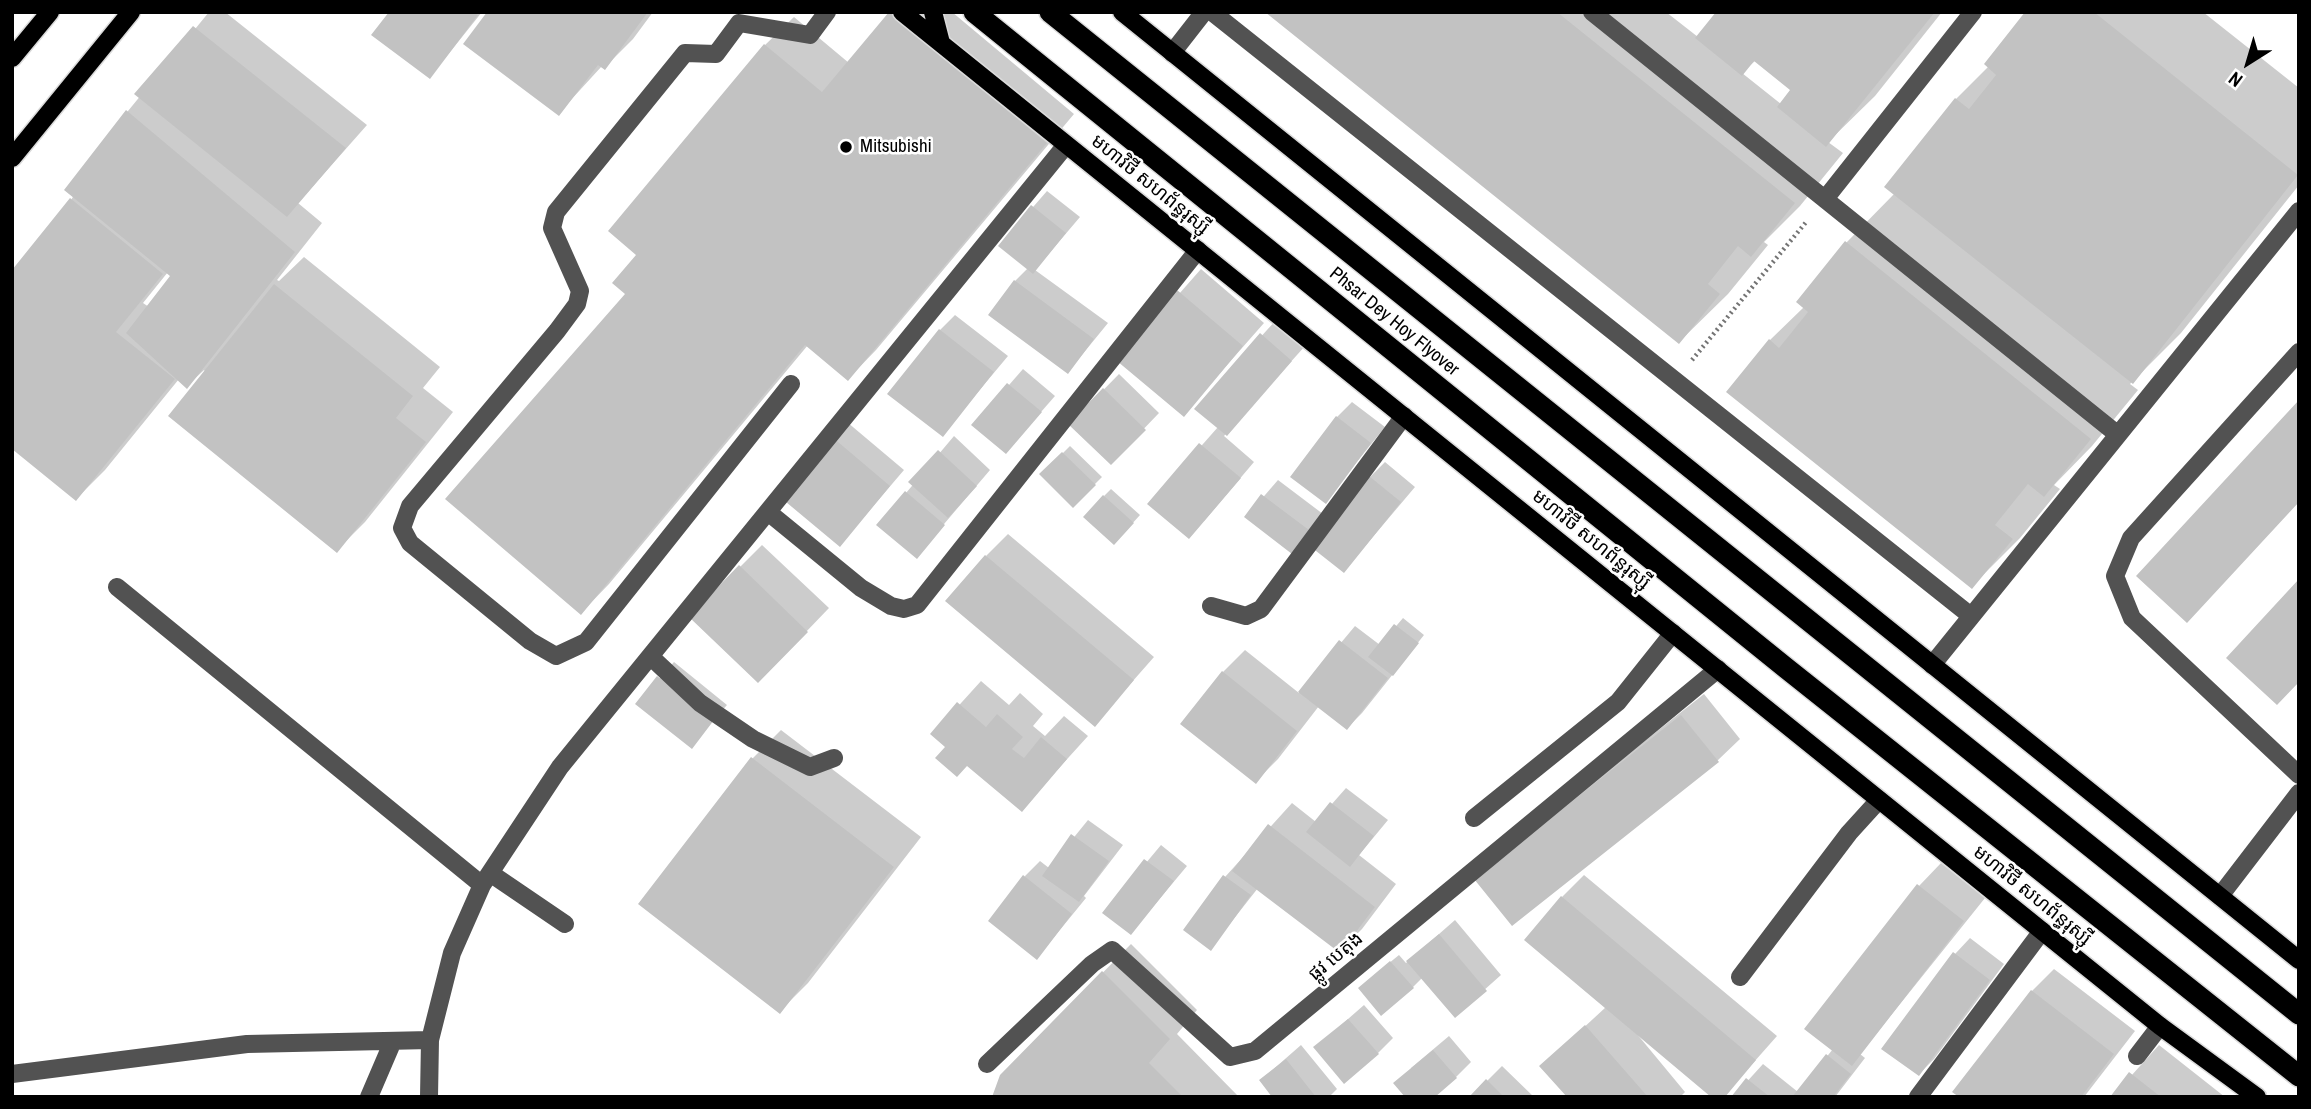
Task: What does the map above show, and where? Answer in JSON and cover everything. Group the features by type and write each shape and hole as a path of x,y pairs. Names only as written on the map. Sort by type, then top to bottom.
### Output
{"highway":[{"name":"Phsar Dey Hoy Flyover","path":"975,12 1786,668 2299,1076"},
{"name":"Phsar Dey Hoy Flyover","path":"1050,12 2299,1014"}],"main road":[{"path":"12,58 50,12"},
{"path":"12,158 131,12"},
{"name":"មហាវិថី សហព័ន្ធរុស្ស៊ី","path":"902,12 2160,1026 2257,1097"},
{"path":"933,12 941,43"},
{"path":"1122,12 2299,960"}],"street":[{"path":"791,384 586,642 556,656 530,641 410,543 402,528 410,506 557,331 576,304 580,291 552,228 556,212 685,53 716,54 739,23 810,35 827,12"},
{"path":"1172,53 1204,12"},
{"path":"1212,12 1971,616"},
{"path":"1592,12 2117,434"},
{"path":"1825,199 1973,12"},
{"path":"429,1097 430,1040 452,953 486,879 560,767 1066,145"},
{"path":"1932,665 2299,211"},
{"path":"768,512 861,589 891,606 904,608 917,605 1198,250"},
{"path":"2299,352 2131,538 2115,576 2132,618 2299,775"},
{"path":"1211,606 1246,615 1261,609 1404,416"},
{"path":"117,587 486,879 565,925"},
{"path":"1474,818 1618,702 1673,633"},
{"path":"651,657 700,703 752,739 810,767 834,758"},
{"name":"ផ្លូវ បេតុង","path":"987,1064 1092,964 1112,950 1230,1058 1255,1051 1718,669"},
{"path":"2220,896 2299,793"},
{"path":"1740,977 1849,833 1880,800"},
{"path":"1918,1097 2042,931"},
{"path":"2137,1056 2160,1026"},
{"path":"12,1074 247,1044 430,1040"},
{"path":"369,1097 393,1041"}],"path":[{"path":"1721,323 1825,199"}],"building":[{"path":"389,12 474,12 478,15 430,79 371,35"},
{"path":"487,12 648,12 605,70 598,65 559,116 463,44"},
{"path":"889,12 1047,143 848,381 805,345 581,615 445,499 625,294 612,283 636,255 608,231 764,44 822,92"},
{"path":"1265,12 1557,12 1795,203 1751,257 1738,246 1708,284 1720,294 1679,344"},
{"path":"1716,12 1935,12 1826,147 1777,107 1790,90 1754,61 1742,76 1695,38"},
{"path":"2025,12 2094,12 2298,175 2133,384 1884,187 1955,98 1969,109 1996,75 1984,64"},
{"path":"193,26 346,148 287,217 134,94"},
{"path":"126,110 295,252 187,389 126,333 170,276 64,190"},
{"path":"70,198 163,274 116,332 175,379 76,501 12,449 12,270"},
{"path":"1031,205 1066,233 1033,274 998,246"},
{"path":"1845,241 2091,439 2044,497 2028,484 1995,525 2013,539 1972,589 1726,392 1769,339 1779,348 1808,312 1796,302"},
{"path":"1014,280 1094,339 1068,374 988,315"},
{"path":"274,284 413,396 396,418 426,442 337,553 168,416"},
{"path":"1177,290 1243,346 1184,417 1117,361"},
{"path":"939,329 994,372 943,437 887,394"},
{"path":"1260,333 1292,361 1227,436 1194,409"},
{"path":"1007,383 1042,412 1006,454 971,425"},
{"path":"1103,388 1146,430 1111,465 1068,424"},
{"path":"2299,400 2299,502 2187,623 2136,576"},
{"path":"1336,416 1371,443 1326,504 1290,477"},
{"path":"831,436 890,486 840,547 780,497"},
{"path":"1199,443 1241,478 1189,539 1147,504"},
{"path":"938,450 977,486 948,518 908,482"},
{"path":"1062,452 1096,485 1073,508 1039,474"},
{"path":"1369,476 1401,502 1344,573 1311,547"},
{"path":"905,491 945,525 917,559 876,525"},
{"path":"1261,494 1309,530 1292,554 1244,517"},
{"path":"1103,495 1134,523 1114,545 1083,517"},
{"path":"985,555 1134,680 1095,727 945,601"},
{"path":"739,565 808,632 758,683 689,617"},
{"path":"2299,579 2299,682 2277,705 2226,658"},
{"path":"1394,624 1419,643 1393,676 1368,657"},
{"path":"1339,640 1388,678 1347,730 1298,692"},
{"path":"1222,671 1297,731 1256,784 1180,724"},
{"path":"657,676 714,720 692,749 635,704"},
{"path":"957,702 986,727 997,714 1023,737 1012,749 1024,758 1041,737 1067,759 1022,812 967,766 957,777 935,758 945,747 930,734"},
{"path":"1681,715 1719,762 1512,926 1474,879"},
{"path":"751,757 894,867 780,1014 638,904"},
{"path":"1330,802 1374,836 1350,867 1306,832"},
{"path":"1268,824 1375,907 1340,953 1232,871"},
{"path":"1071,834 1109,861 1079,902 1042,876"},
{"path":"1144,859 1174,881 1131,935 1102,913"},
{"path":"1023,875 1072,914 1037,960 988,921"},
{"path":"1223,875 1251,895 1211,951 1183,930"},
{"path":"1917,884 1964,921 1852,1066 1804,1029"},
{"path":"1561,896 1756,1060 1725,1097 1711,1097 1524,940"},
{"path":"1439,934 1487,991 1455,1018 1406,961"},
{"path":"1953,952 1990,980 1919,1076 1881,1049"},
{"path":"1390,961 1414,988 1381,1016 1358,988"},
{"path":"1102,971 1170,1039 1149,1063 1183,1097 992,1097 1000,1075"},
{"path":"2031,990 2114,1054 2081,1097 1959,1097 1952,1092"},
{"path":"1348,1019 1379,1054 1344,1084 1313,1047"},
{"path":"1585,1025 1648,1097 1567,1097 1539,1066"},
{"path":"1433,1050 1457,1078 1435,1097 1405,1097 1393,1083"},
{"path":"1826,1054 1851,1074 1833,1097 1792,1097"},
{"path":"1286,1059 1316,1097 1272,1097 1259,1080"},
{"path":"2129,1072 2161,1097 2110,1097"},
{"path":"1746,1078 1770,1097 1731,1097"},
{"path":"1486,1079 1504,1097 1469,1097"}],"place":[{"name":"Mitsubishi","path":"846,147"}]}
